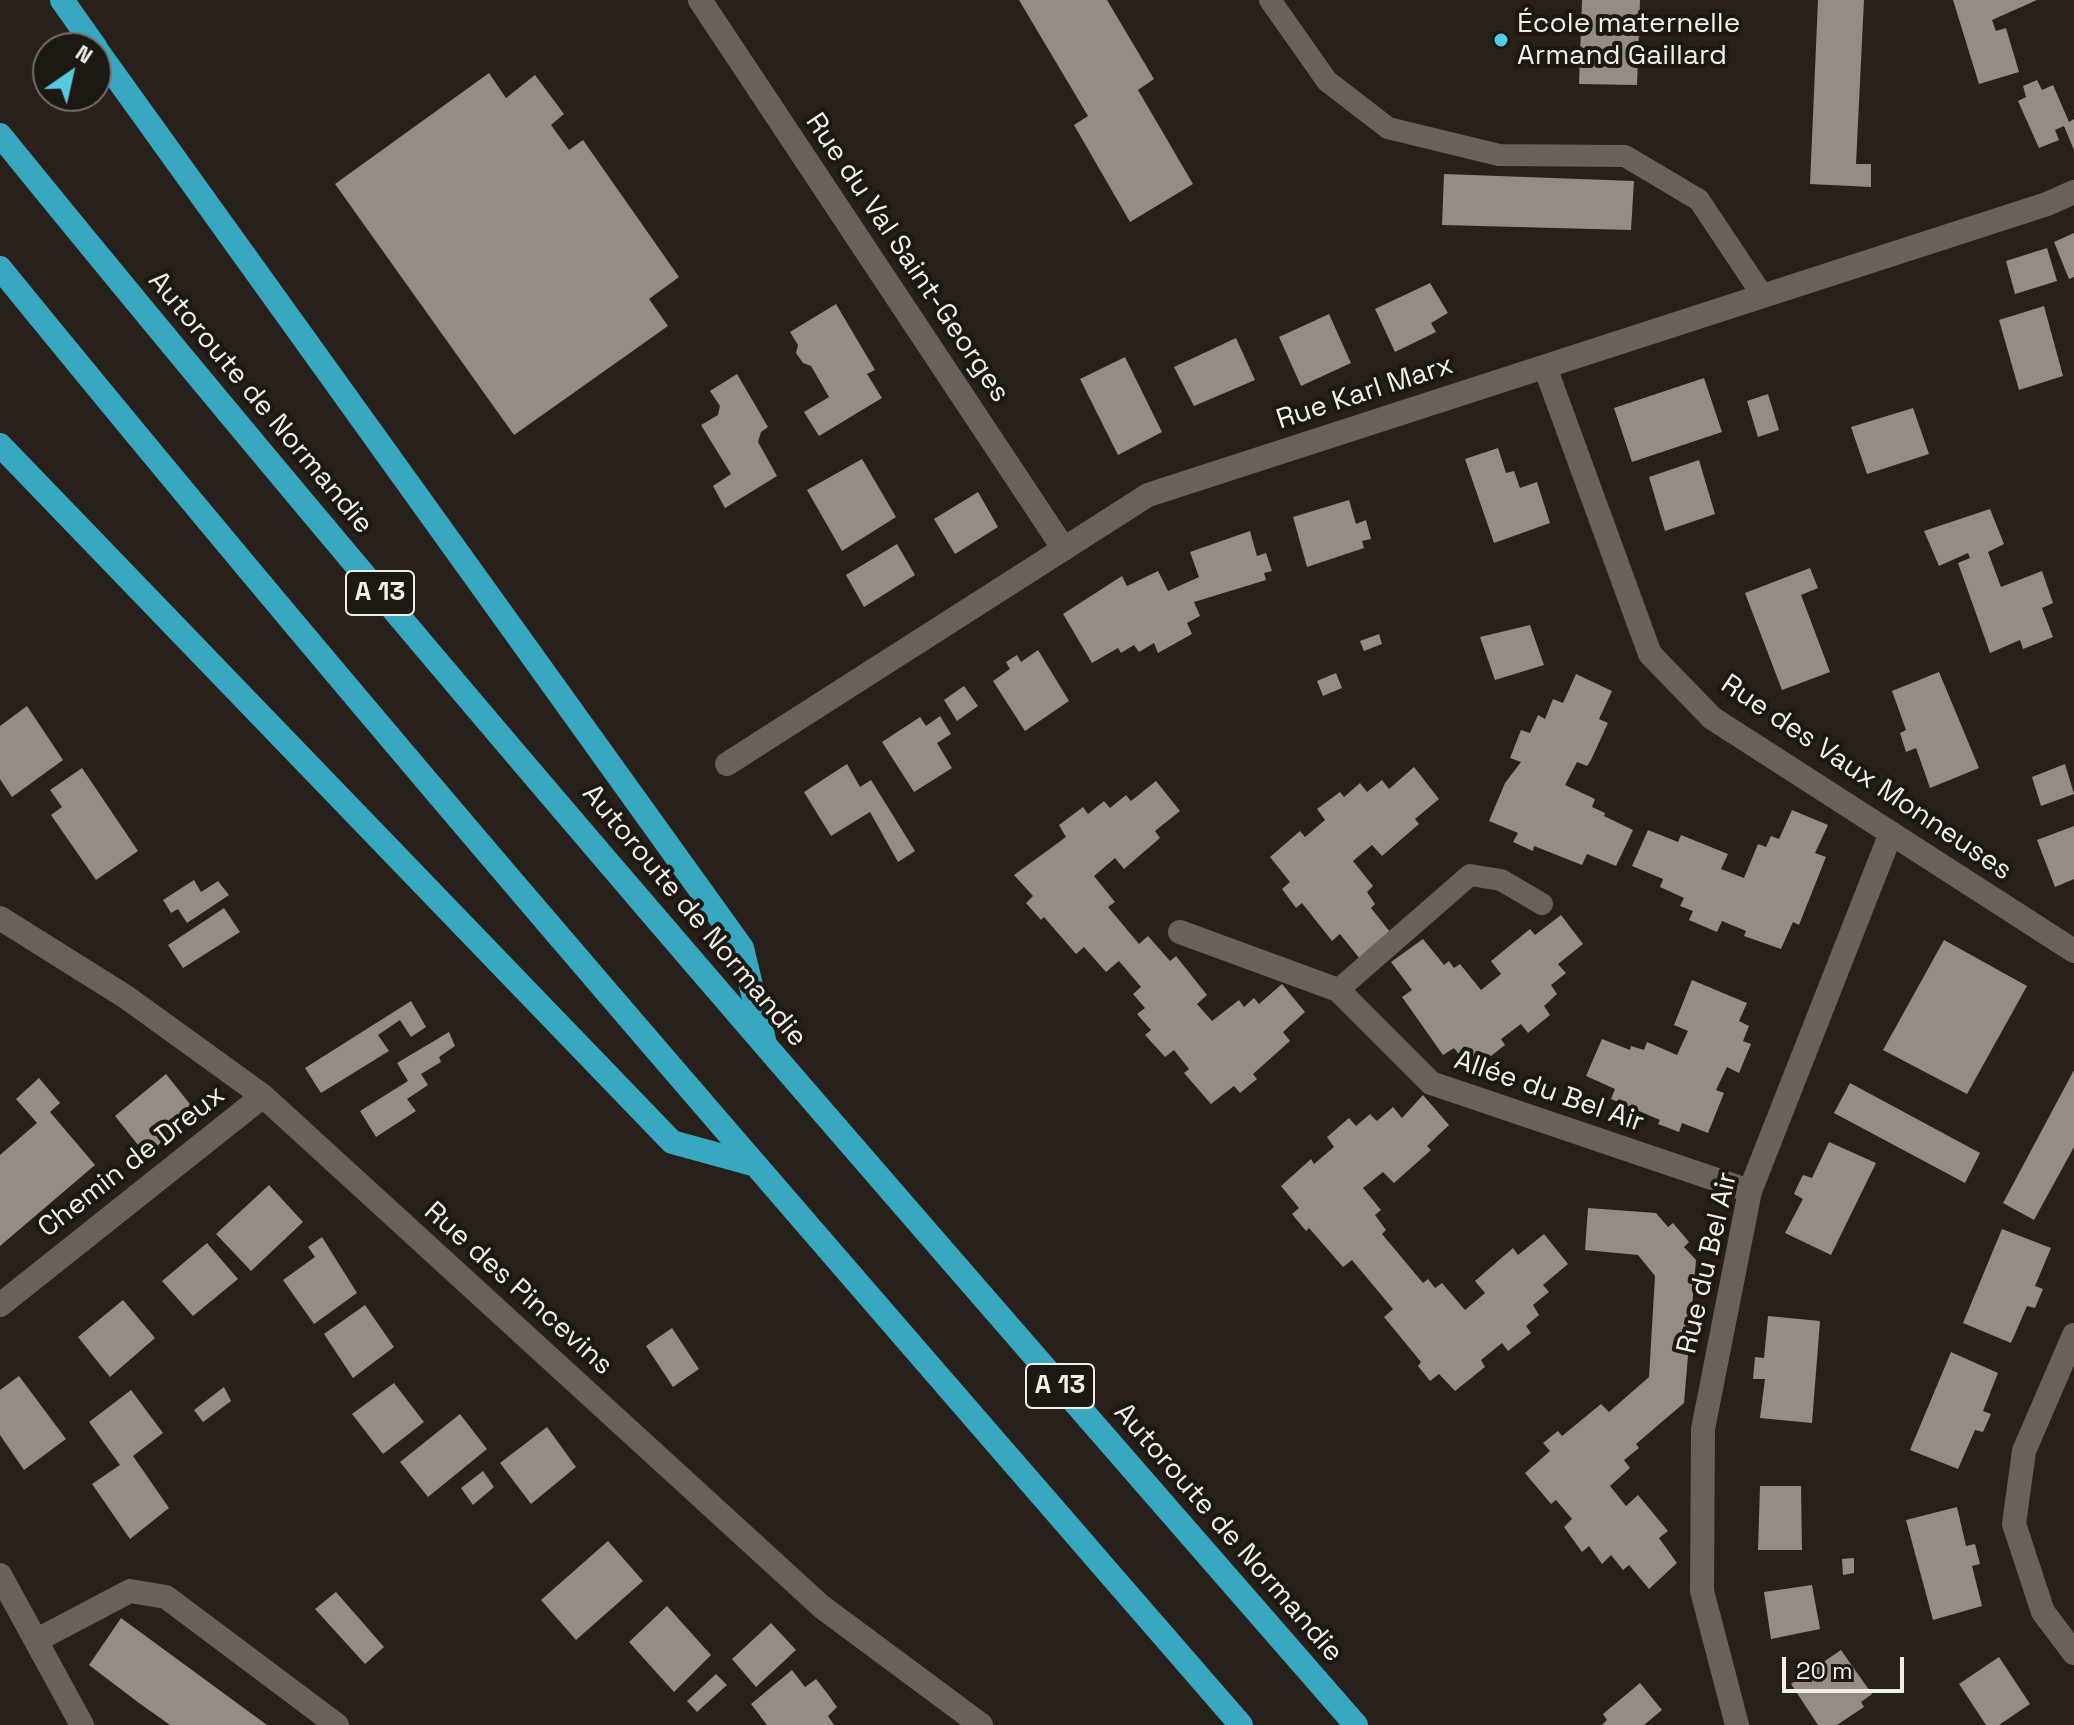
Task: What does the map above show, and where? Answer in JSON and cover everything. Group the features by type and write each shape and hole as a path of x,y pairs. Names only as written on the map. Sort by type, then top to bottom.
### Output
{"highway":[{"path":"62,0 85,32"},
{"path":"112,70 742,948 765,1047"},
{"name":"Autoroute de Normandie","path":"0,135 194,374 765,1047 1356,1725"},
{"path":"0,268 162,467 756,1165 1241,1725"},
{"path":"0,445 672,1142 756,1165"}],"street":[{"name":"Rue du Val Saint-Georges","path":"700,0 1064,549"},
{"name":"Rue Karl Marx","path":"727,764 1148,495 2047,204 2074,192"},
{"name":"Rue des Vaux Monneuses","path":"1545,367 1650,654 1712,718 2074,951"},
{"name":"Rue du Bel Air","path":"1737,1725 1702,1591 1703,1429 1750,1191 1891,833"},
{"name":"Rue des Pincevins","path":"0,918 126,997 263,1096 822,1607 981,1725"},
{"name":"Allée du Bel Air","path":"1180,932 1338,990 1431,1083 1750,1191"},
{"name":"Chemin de Dreux","path":"0,1305 263,1096"},
{"path":"2074,1335 2024,1451 2014,1524 2043,1612 2074,1653"},
{"path":"0,1575 82,1725"},
{"path":"37,1640 130,1591 166,1597 337,1725"}],"lane":[{"path":"1270,0 1327,81 1388,128 1499,155 1625,156 1699,200 1763,296"},
{"path":"1338,990 1470,875 1501,880 1542,904"}],"building":[{"path":"1019,0 1107,0 1154,79 1138,90 1193,184 1130,222 1074,125 1088,116"},
{"path":"1582,0 1640,0 1637,85 1579,84"},
{"path":"1818,0 1864,0 1856,164 1871,164 1871,187 1810,184"},
{"path":"1953,0 2037,0 1992,20 1996,31 2006,28 2019,72 1979,84"},
{"path":"489,73 506,98 535,75 564,114 551,125 569,150 583,140 679,277 649,299 668,326 514,435 335,184"},
{"path":"2037,80 2042,90 2053,85 2069,122 2074,119 2074,150 2064,126 2055,130 2059,140 2039,148 2018,101 2026,97 2023,86"},
{"path":"1444,174 1634,181 1631,230 1442,225"},
{"path":"2074,233 2074,277 2069,279 2054,242"},
{"path":"2047,248 2057,281 2015,294 2006,261"},
{"path":"1430,283 1448,313 1431,323 1436,332 1395,352 1375,309"},
{"path":"836,304 875,370 867,374 882,398 819,436 804,412 829,397 811,366 803,363 796,353 798,345 790,332"},
{"path":"2044,306 2063,376 2019,390 1999,320"},
{"path":"1329,314 1351,363 1301,386 1279,337"},
{"path":"1236,338 1255,380 1194,406 1174,367"},
{"path":"1125,357 1162,432 1118,455 1080,379"},
{"path":"737,374 768,427 761,432 758,442 777,476 725,508 713,486 731,474 701,425 718,415 720,406 710,391"},
{"path":"1704,378 1722,432 1632,462 1614,408"},
{"path":"1768,394 1779,430 1758,437 1747,401"},
{"path":"1913,408 1929,454 1867,474 1851,427"},
{"path":"1498,448 1506,473 1514,471 1520,488 1537,482 1550,523 1494,543 1465,459"},
{"path":"862,459 896,517 842,551 807,490"},
{"path":"1699,460 1715,514 1665,531 1649,477"},
{"path":"978,492 998,527 955,554 934,519"},
{"path":"1349,500 1356,524 1366,520 1371,539 1362,541 1364,548 1307,567 1293,517"},
{"path":"1990,509 2004,544 1988,552 2001,587 2042,571 2053,603 2042,608 2053,637 2023,649 2020,640 1990,653 1958,563 1970,558 1968,553 1939,566 1924,531"},
{"path":"1250,531 1257,556 1266,553 1272,571 1264,573 1266,580 1194,602 1200,616 1187,623 1192,634 1158,653 1154,643 1139,652 1134,645 1121,653 1118,648 1092,663 1063,614 1122,576 1127,586 1158,571 1168,591 1199,577 1190,552"},
{"path":"897,544 915,575 864,607 846,575"},
{"path":"1810,568 1818,588 1801,595 1830,672 1782,690 1745,593"},
{"path":"1530,625 1544,665 1495,680 1480,637"},
{"path":"1379,634 1382,644 1364,651 1360,641"},
{"path":"1038,650 1069,701 1025,731 993,681 1010,669 1006,662 1017,655 1021,662"},
{"path":"1939,672 1979,768 1930,788 1916,748 1906,752 1900,733 1906,730 1892,691"},
{"path":"1336,673 1342,688 1323,696 1317,681"},
{"path":"1576,674 1612,691 1599,719 1608,723 1591,760 1587,766 1577,762 1565,785 1595,799 1592,807 1633,830 1616,866 1587,854 1582,865 1534,846 1533,851 1513,842 1518,833 1489,821 1505,783 1521,762 1510,758 1521,730 1530,733 1538,715 1545,719 1553,699 1563,703"},
{"path":"964,686 978,706 957,721 944,700"},
{"path":"27,706 63,760 12,797 0,779 0,726"},
{"path":"940,716 951,734 937,743 952,768 914,792 882,742 920,717 926,726"},
{"path":"847,764 860,787 871,780 915,851 898,862 870,812 831,836 804,792"},
{"path":"2065,764 2074,794 2041,806 2032,777"},
{"path":"1414,767 1439,799 1415,819 1419,824 1382,856 1372,845 1353,861 1373,886 1367,892 1375,904 1371,908 1390,932 1360,959 1340,934 1332,941 1302,903 1296,908 1282,889 1290,882 1270,857 1300,831 1305,837 1325,820 1317,809 1340,792 1344,797 1360,783 1367,792 1382,780 1389,789"},
{"path":"82,768 138,851 96,880 51,815 62,807 50,790"},
{"path":"1156,781 1180,811 1155,831 1160,838 1124,869 1115,858 1094,876 1115,902 1108,907 1139,944 1148,936 1170,961 1176,956 1207,995 1197,1004 1212,1021 1239,1000 1244,1007 1254,998 1259,1004 1282,984 1305,1012 1283,1032 1290,1041 1253,1074 1257,1079 1240,1093 1234,1086 1211,1104 1184,1073 1189,1069 1174,1050 1165,1057 1145,1035 1151,1030 1137,1014 1145,1008 1133,994 1141,987 1119,961 1106,972 1084,947 1076,954 1044,917 1041,920 1026,903 1033,896 1014,875 1066,837 1059,825 1083,807 1088,814 1104,801 1110,808 1126,795 1131,801"},
{"path":"1792,810 1828,825 1815,853 1826,857 1799,925 1793,922 1781,949 1744,936 1746,931 1722,921 1717,932 1689,920 1693,911 1680,906 1684,898 1660,887 1663,879 1632,866 1648,830 1678,842 1681,835 1728,854 1721,869 1744,878 1758,844 1766,847 1771,836 1779,839"},
{"path":"2074,826 2074,879 2055,887 2037,840"},
{"path":"194,880 201,892 218,881 229,895 187,923 178,909 171,913 163,900"},
{"path":"224,908 240,932 183,968 168,945"},
{"path":"1561,915 1583,944 1558,964 1566,973 1551,985 1557,994 1544,1006 1550,1015 1528,1033 1521,1024 1501,1039 1505,1045 1472,1071 1454,1048 1443,1055 1402,997 1412,990 1391,962 1423,939 1444,965 1449,961 1454,968 1460,964 1481,990 1501,974 1491,961 1530,929 1535,935"},
{"path":"1944,940 2027,986 1967,1094 1883,1050"},
{"path":"1692,980 1747,1003 1739,1021 1749,1026 1743,1041 1751,1044 1739,1073 1727,1067 1716,1090 1724,1093 1708,1133 1682,1123 1679,1132 1658,1124 1660,1120 1611,1099 1615,1089 1586,1076 1602,1039 1630,1050 1631,1046 1644,1050 1647,1042 1677,1055 1688,1031 1674,1025"},
{"path":"411,1001 426,1027 411,1037 400,1020 378,1035 389,1051 321,1093 305,1068"},
{"path":"449,1032 455,1046 439,1057 441,1062 421,1074 428,1085 407,1099 416,1111 376,1137 360,1111 408,1081 397,1063"},
{"path":"2074,1070 2074,1147 2034,1220 2003,1203"},
{"path":"166,1074 197,1113 146,1155 115,1116"},
{"path":"39,1078 60,1103 50,1112 95,1165 0,1246 0,1155 37,1123 16,1099"},
{"path":"1850,1083 1980,1153 1965,1183 1834,1113"},
{"path":"1423,1095 1449,1125 1427,1146 1431,1150 1394,1183 1383,1172 1363,1188 1381,1210 1375,1215 1386,1230 1382,1234 1423,1283 1428,1279 1435,1288 1442,1283 1465,1310 1485,1293 1475,1281 1513,1248 1518,1255 1544,1234 1568,1264 1543,1285 1549,1292 1533,1305 1539,1315 1526,1326 1531,1333 1508,1351 1502,1343 1481,1360 1485,1367 1455,1391 1439,1374 1430,1381 1418,1366 1421,1362 1384,1317 1393,1309 1352,1260 1343,1267 1309,1228 1306,1231 1292,1214 1299,1208 1281,1186 1311,1159 1314,1164 1334,1147 1327,1137 1349,1118 1356,1126 1370,1114 1377,1121 1393,1107 1402,1118"},
{"path":"1829,1142 1876,1163 1831,1255 1785,1233 1803,1199 1794,1194 1798,1185 1803,1175 1812,1178"},
{"path":"269,1185 303,1222 251,1271 216,1234"},
{"path":"1588,1208 1656,1213 1668,1227 1673,1223 1689,1242 1684,1247 1696,1260 1684,1403 1636,1444 1639,1448 1624,1460 1630,1468 1610,1486 1626,1506 1638,1495 1668,1531 1659,1538 1677,1563 1649,1589 1629,1565 1623,1570 1611,1555 1602,1564 1589,1546 1582,1552 1564,1527 1572,1519 1556,1500 1551,1504 1525,1473 1550,1451 1543,1443 1558,1431 1562,1436 1601,1404 1609,1412 1649,1377 1655,1276 1638,1255 1585,1250"},
{"path":"2002,1229 2051,1248 2035,1286 2043,1289 2035,1308 2027,1306 2011,1343 1963,1323"},
{"path":"322,1237 357,1293 314,1324 283,1280 315,1257 308,1247"},
{"path":"207,1243 238,1279 193,1316 162,1281"},
{"path":"123,1300 155,1338 110,1377 78,1337"},
{"path":"365,1305 394,1347 353,1378 324,1334"},
{"path":"1768,1316 1820,1321 1812,1423 1760,1418 1765,1379 1753,1379 1755,1357 1764,1358"},
{"path":"672,1328 699,1369 673,1387 646,1346"},
{"path":"1951,1352 1998,1373 1983,1411 1991,1414 1983,1432 1975,1430 1958,1469 1910,1450"},
{"path":"19,1376 66,1439 24,1470 0,1435 0,1390"},
{"path":"394,1383 424,1422 383,1454 352,1414"},
{"path":"224,1387 231,1401 203,1422 194,1410"},
{"path":"131,1390 163,1433 133,1456 169,1508 130,1539 92,1484 120,1465 89,1422"},
{"path":"460,1414 487,1449 428,1497 400,1462"},
{"path":"547,1427 576,1467 531,1504 500,1463"},
{"path":"483,1471 494,1487 473,1505 461,1488"},
{"path":"1760,1486 1801,1486 1802,1550 1758,1550"},
{"path":"1957,1507 1966,1546 1975,1544 1980,1564 1972,1566 1982,1606 1933,1620 1906,1520"},
{"path":"608,1541 643,1581 576,1640 541,1600"},
{"path":"1854,1558 1854,1573 1843,1575 1842,1559"},
{"path":"1812,1585 1820,1629 1771,1639 1764,1592"},
{"path":"336,1592 384,1647 365,1664 315,1609"},
{"path":"667,1606 711,1655 674,1692 629,1642"},
{"path":"121,1618 267,1725 170,1725 139,1703 89,1665"},
{"path":"771,1623 796,1650 756,1687 732,1659"},
{"path":"1841,1650 1872,1694 1861,1702 1864,1707 1837,1725 1818,1725 1791,1684"},
{"path":"1999,1657 2030,1704 1999,1725 1986,1725 1959,1684"},
{"path":"792,1670 805,1687 816,1679 827,1693 837,1707 828,1716 834,1725 767,1725 751,1704"},
{"path":"716,1674 727,1685 697,1712 687,1701"},
{"path":"1640,1683 1662,1710 1644,1725 1602,1725 1607,1720 1603,1714"}],"place":[{"name":"École maternelle Armand Gaillard","path":"1501,40"}]}
